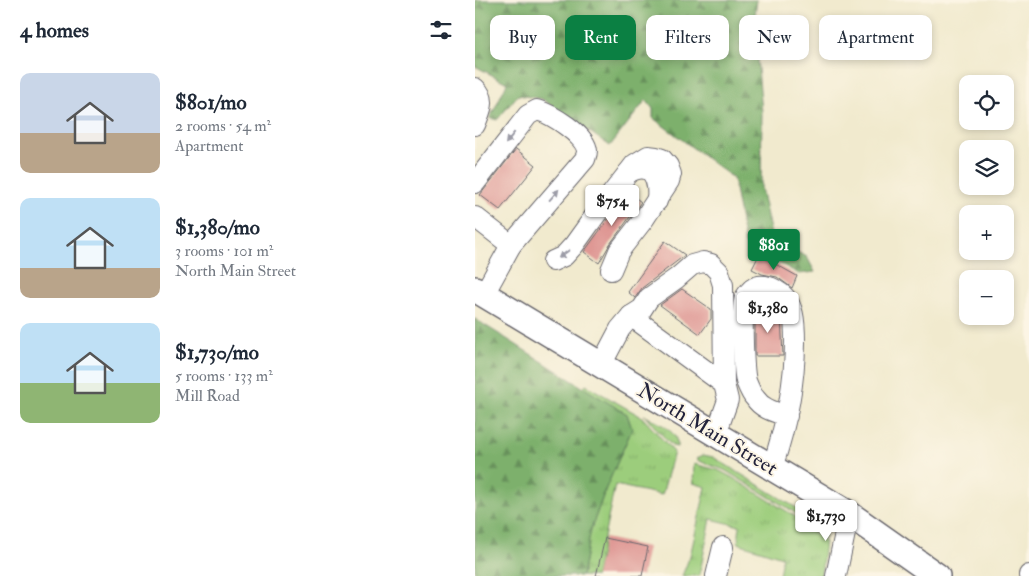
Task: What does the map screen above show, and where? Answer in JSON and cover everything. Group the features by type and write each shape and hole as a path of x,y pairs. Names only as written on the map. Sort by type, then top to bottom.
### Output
{"main road":[{"name":"North Main Street","path":"479,291 849,514 937,576"}],"street":[{"path":"475,88 481,94 483,102 475,125"},
{"path":"475,183 528,115 537,110 550,114 582,138 587,151 585,159 511,245 479,291"},
{"path":"553,261 564,256 574,246 635,164 648,156 662,159 668,166 671,174 669,181 657,201 619,251 611,270"},
{"path":"475,217 511,245"},
{"path":"601,365 620,329 631,316 642,309 649,298 677,278 691,265 703,262 711,264 719,272 723,285 724,384 728,400 716,434"},
{"path":"772,468 787,416 795,369 795,317 789,303 781,293 770,286 759,286 752,289 745,298 744,367 747,382 755,398 765,408 787,416"},
{"path":"631,316 724,384"},
{"path":"836,576 849,514"},
{"path":"717,576 723,547"}],"green space":[{"path":"475,0 757,0 755,15 739,15 739,60 757,60 762,112 761,188 772,239 807,257 815,272 799,274 745,244 733,178 653,118 653,109 646,100 610,146 542,99 518,95 497,120 490,118 507,83 475,66"},
{"path":"475,319 627,414 632,429 606,488 591,529 582,576 475,576"},
{"path":"586,385 642,417 674,452 662,495 615,485 596,576 582,576 591,529 606,488 632,429 627,414 583,388"},
{"path":"644,415 671,431 677,441 677,447 672,446"},
{"path":"703,455 713,457 816,520 822,525 826,537 823,538 794,512 726,471 696,459"},
{"path":"694,464 718,470 733,478 793,515 825,542 821,576 779,576 782,557 738,543 740,526 711,519 699,576 682,576 690,556 706,487 693,483"}],"building":[{"path":"516,149 536,165 500,210 480,195"},
{"path":"628,192 641,202 610,244 599,263 584,252"},
{"path":"665,241 685,255 642,288 635,298 628,292"},
{"path":"759,255 797,276 792,288 777,277 762,274 752,269"},
{"path":"682,289 711,309 711,319 700,334 660,305"},
{"path":"755,309 773,309 773,315 781,316 783,356 755,356"},
{"path":"605,538 648,547 642,576 596,576"}]}
